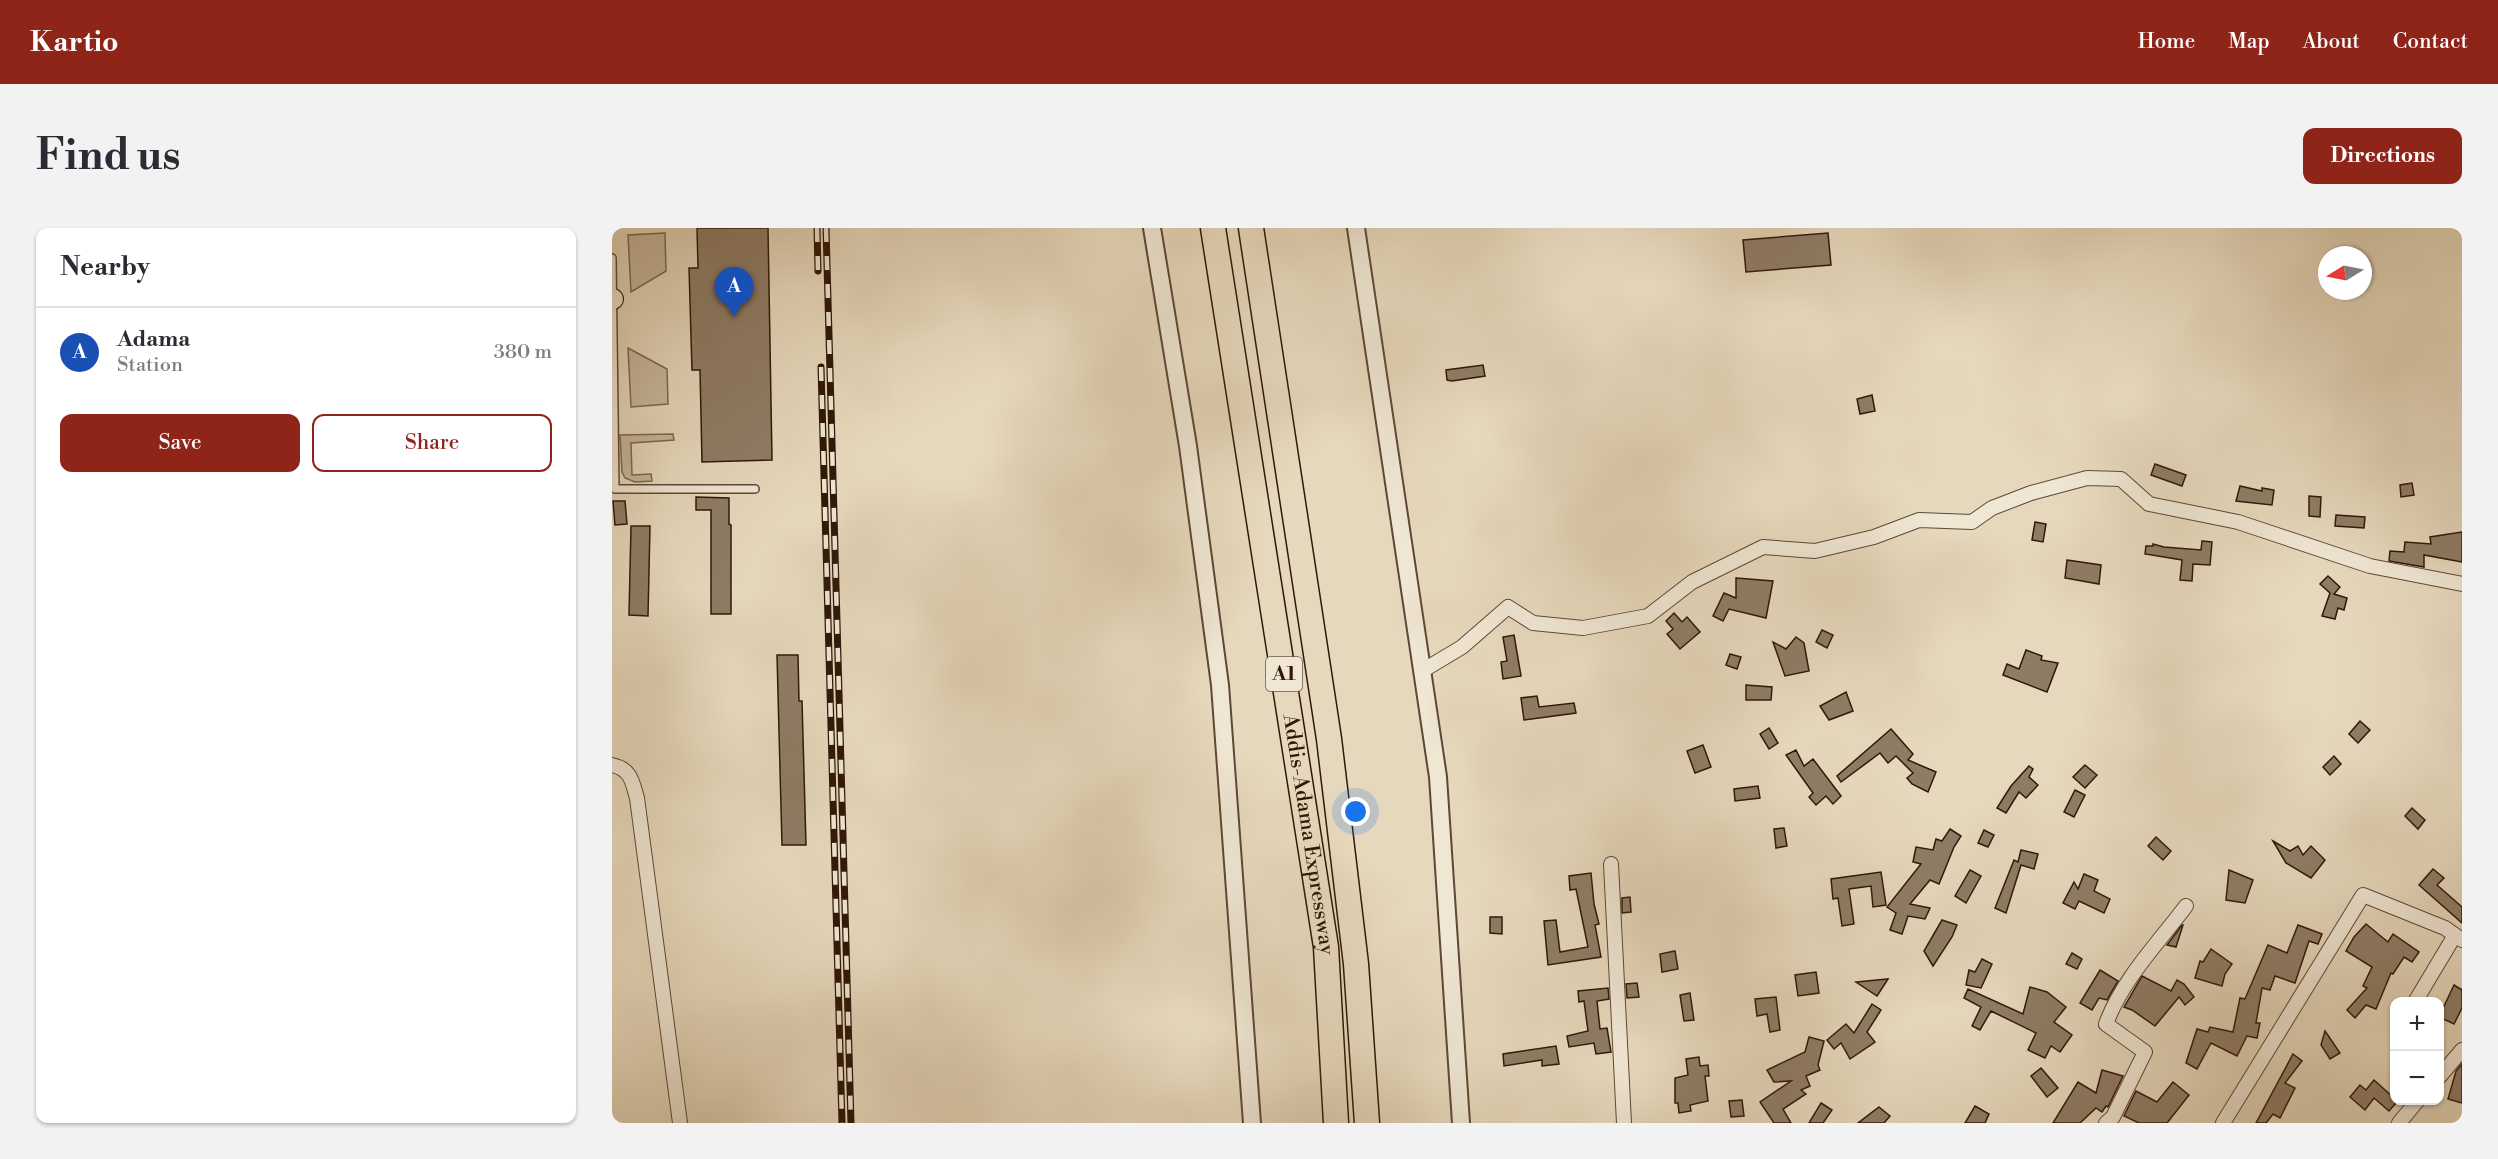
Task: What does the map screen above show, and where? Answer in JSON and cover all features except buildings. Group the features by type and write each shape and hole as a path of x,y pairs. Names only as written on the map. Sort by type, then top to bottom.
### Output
{"highway":[{"name":"Addis-Adama Expressway","path":"1213,228 1326,947 1336,1123"},
{"name":"Addis-Adama Expressway","path":"1251,228 1329,739 1356,964 1367,1123"}],"street":[{"path":"1152,228 1188,446 1220,684 1252,1123"},
{"path":"1356,228 1438,777 1461,1123"},
{"path":"1422,671 1462,647 1508,607 1533,623 1583,628 1648,616 1692,582 1763,548 1815,551 1874,537 1919,520 1972,522 1992,508 2087,478 2121,479 2149,504 2238,522 2370,566 2462,584"},
{"path":"612,765 622,767 631,777 637,798 680,1123"},
{"path":"1611,864 1624,1123"},
{"path":"2223,1123 2363,895 2445,928 2458,937 2418,997"},
{"path":"2106,1123 2113,1117 2145,1052 2106,1024 2111,1009 2133,975 2186,906"},
{"path":"2444,1070 2462,1050"},
{"path":"2399,1123 2415,1105"}],"lane":[{"path":"612,258 615,489 755,489"}],"shaded area":[{"path":"665,233 666,271 631,292 628,235"},
{"path":"628,348 667,369 668,404 631,407"},
{"path":"673,434 674,440 631,443 632,475 651,474 652,481 635,482 625,478 622,472 620,435"}],"railway":[{"path":"817,228 818,271"},
{"path":"826,228 851,1123"},
{"path":"821,367 842,1123"}],"place":[{"name":"Adama","path":"734,317"}]}
